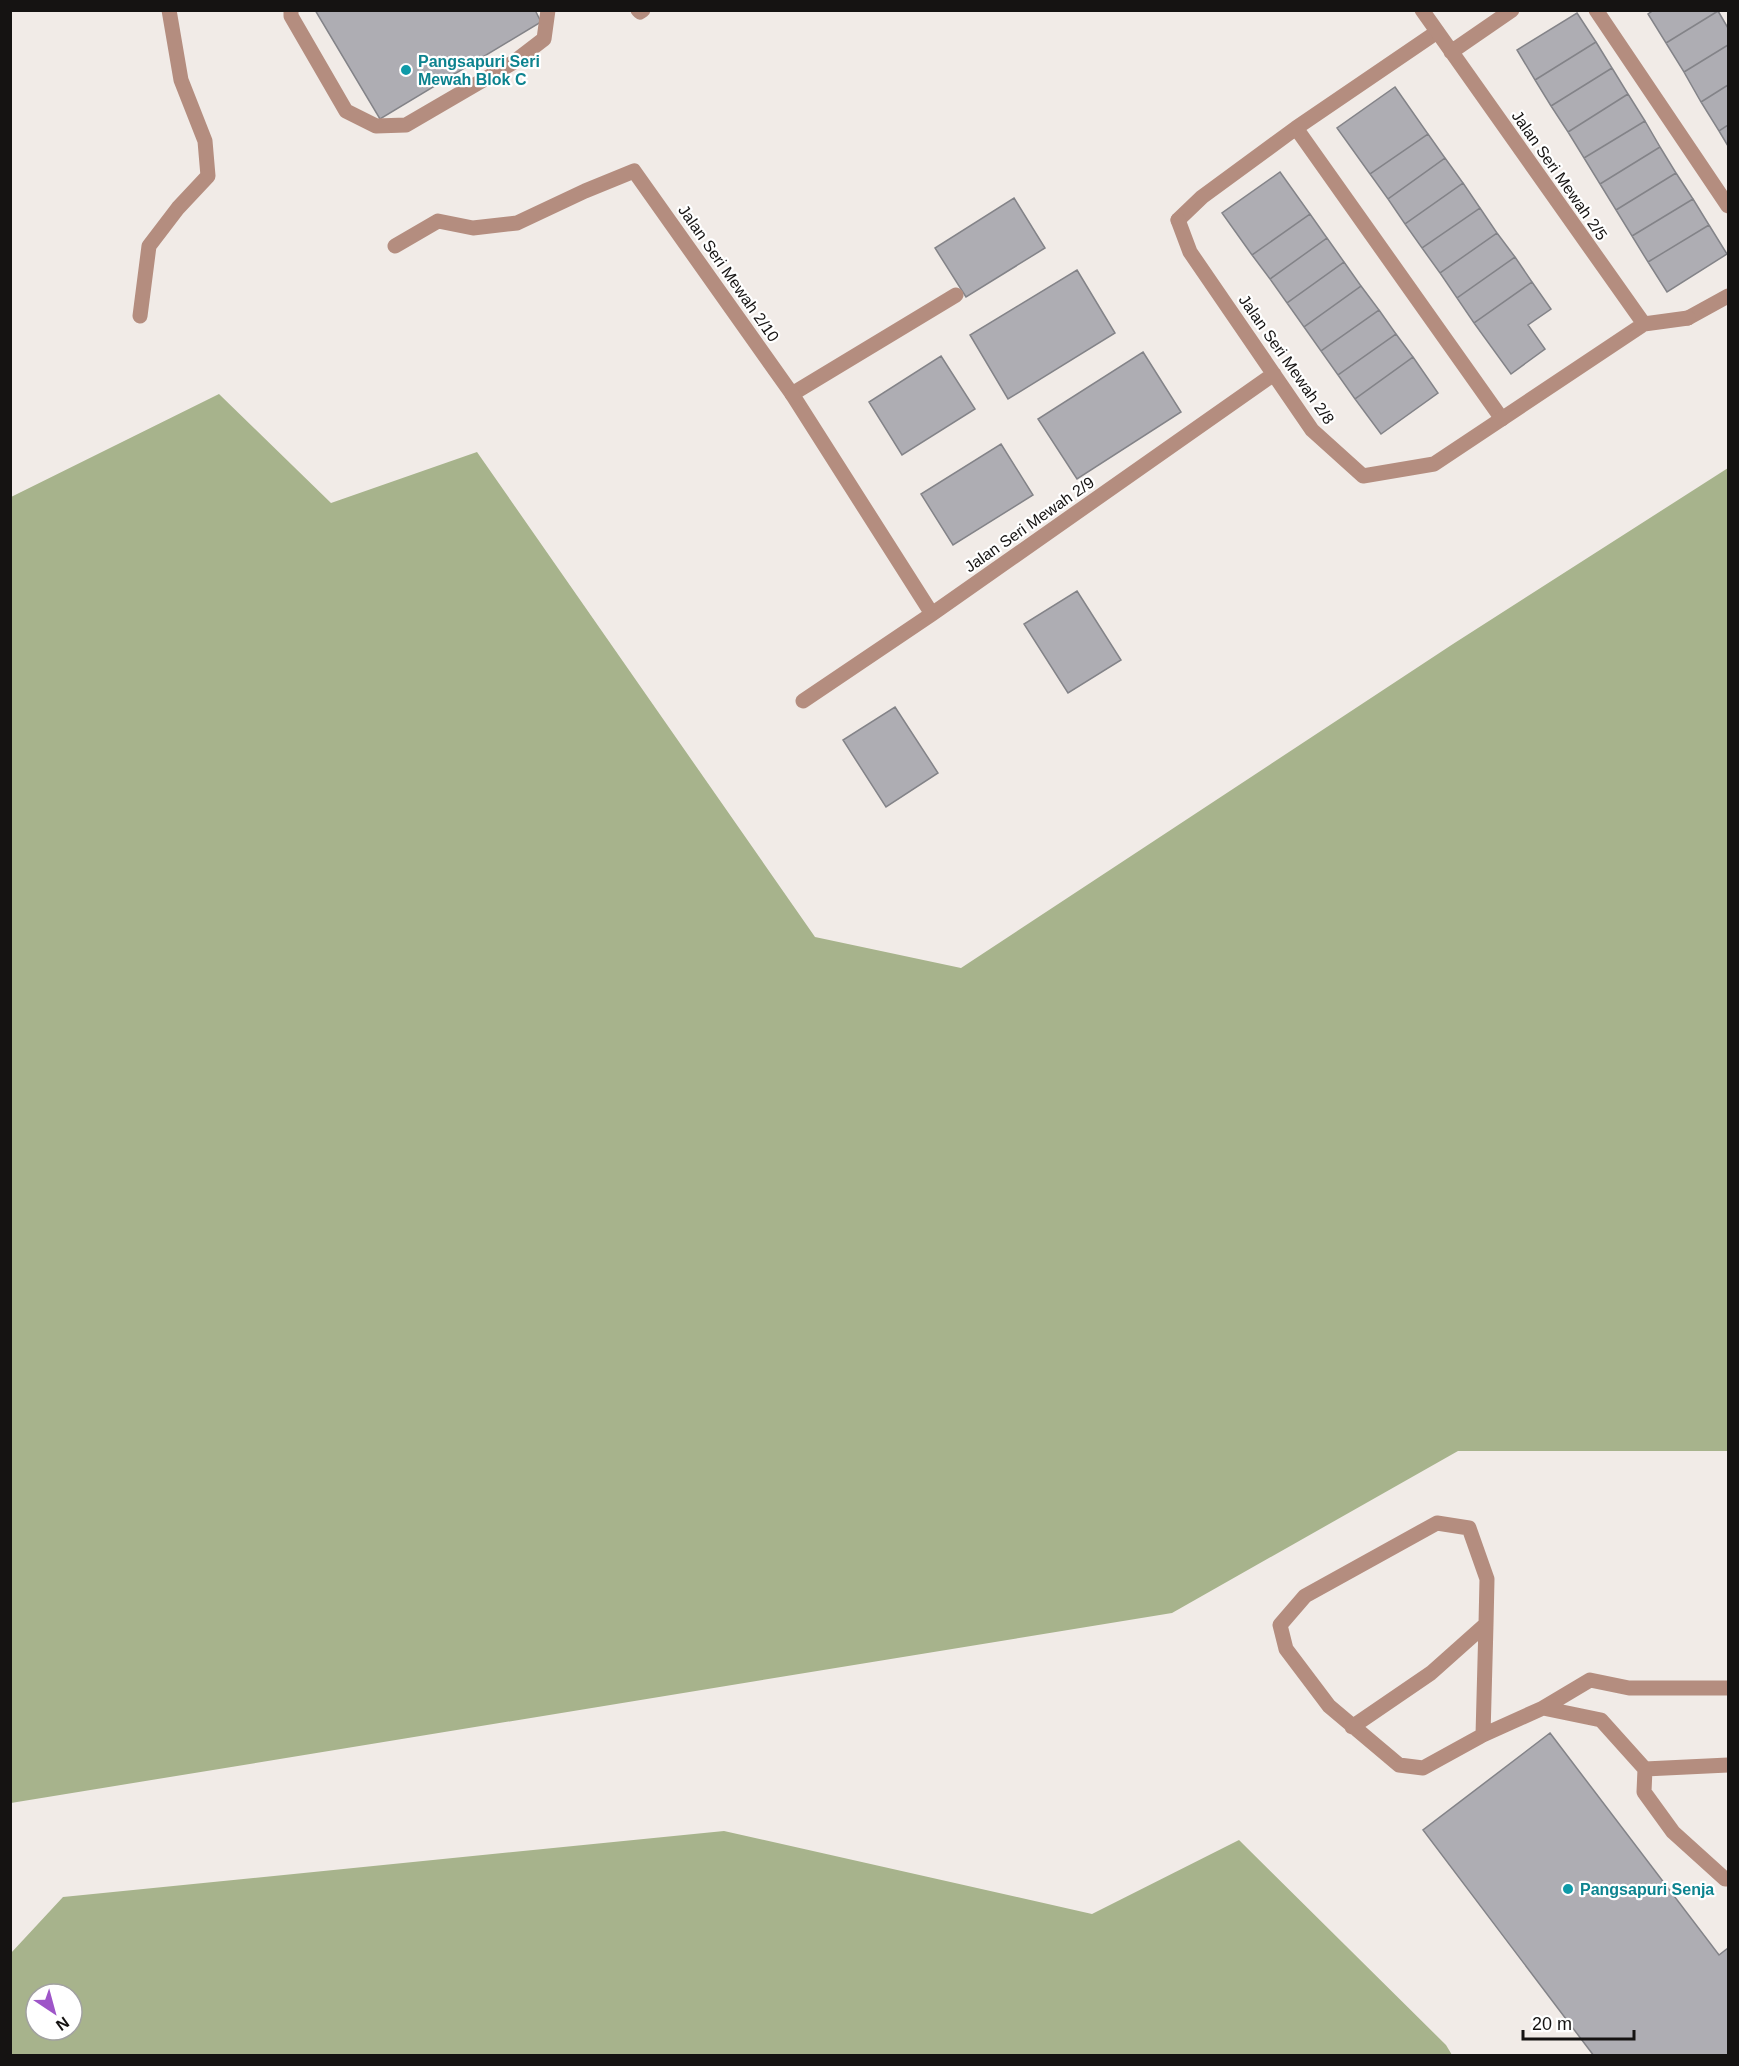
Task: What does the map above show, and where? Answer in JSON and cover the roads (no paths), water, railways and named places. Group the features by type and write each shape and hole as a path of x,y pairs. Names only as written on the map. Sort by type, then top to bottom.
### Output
{"street":[{"path":"140,316 149,246 178,208 208,176 205,141 181,80 169,10"},
{"path":"291,10 291,15 346,111 376,126 406,125 514,62 544,39 548,10"},
{"path":"638,10 640,12 643,10"},
{"name":"Jalan Seri Mewah 2/5","path":"1422,10 1644,324"},
{"path":"1451,52 1512,10"},
{"path":"1596,10 1728,206"},
{"path":"1437,32 1296,128 1502,419"},
{"name":"Jalan Seri Mewah 2/8","path":"1296,128 1202,197 1178,220 1190,252 1312,430 1363,476 1434,464 1644,324"},
{"name":"Jalan Seri Mewah 2/10","path":"395,246 438,221 473,228 517,223 634,171 792,394 932,614"},
{"path":"792,394 956,295"},
{"path":"1644,324 1688,318 1728,296"},
{"name":"Jalan Seri Mewah 2/9","path":"803,701 932,614 1274,374"},
{"path":"1483,1735 1487,1579 1469,1528 1437,1523 1305,1596 1280,1626 1286,1649 1329,1706 1399,1765 1423,1768 1483,1735 1543,1708 1590,1680 1629,1688 1728,1688"},
{"path":"1352,1727 1431,1674 1486,1624"},
{"path":"1543,1708 1601,1720 1645,1768 1644,1792 1673,1833 1725,1880 1728,1880"},
{"path":"1645,1768 1728,1766"}],"place":[{"name":"Pangsapuri Seri Mewah Blok C","path":"406,70"},
{"name":"Pangsapuri Senja","path":"1568,1889"}]}
